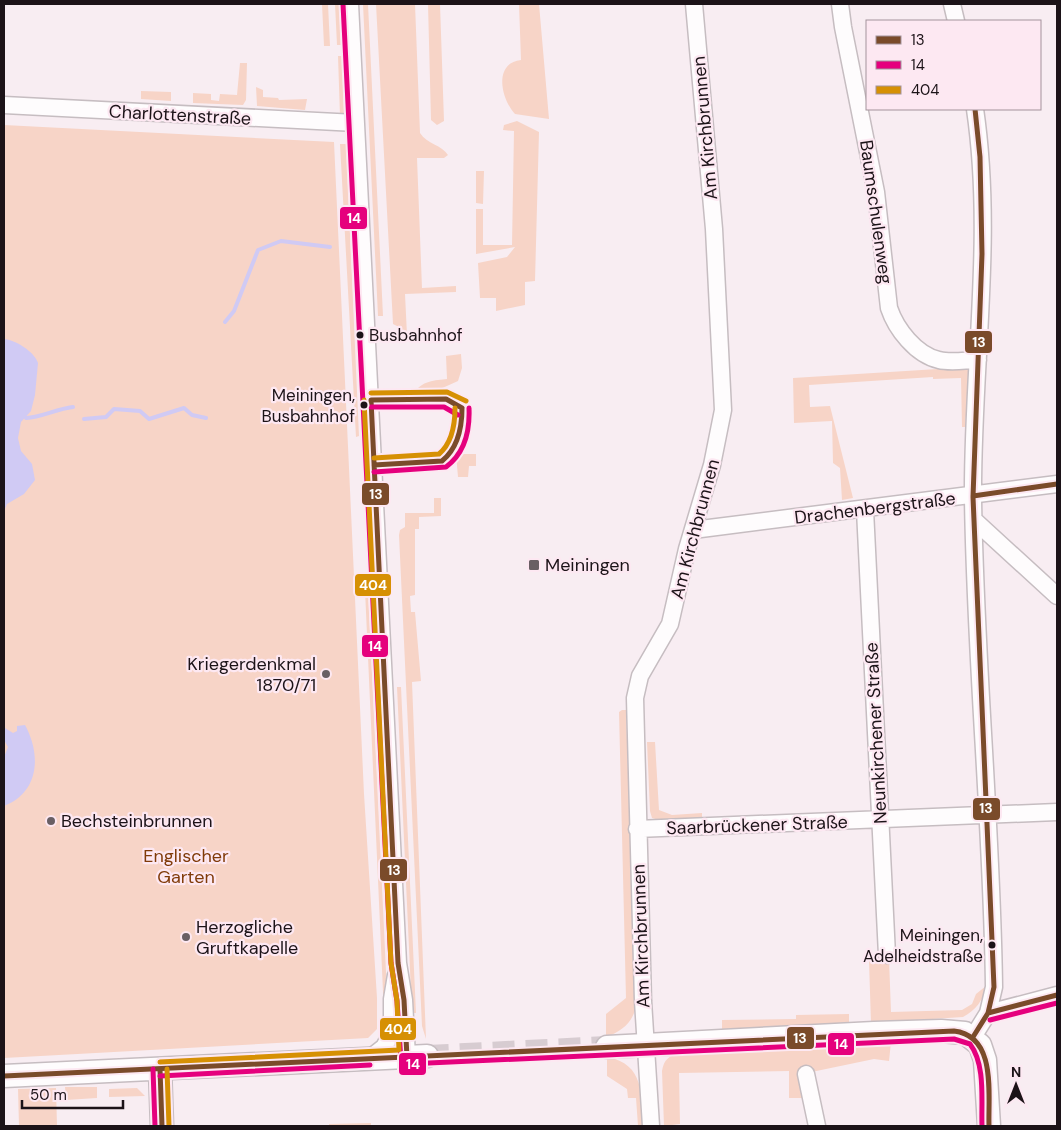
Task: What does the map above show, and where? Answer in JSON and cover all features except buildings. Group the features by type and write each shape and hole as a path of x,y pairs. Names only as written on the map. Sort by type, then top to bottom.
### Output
{"main road":[{"path":"607,1047 941,1030 965,1033 973,1037 980,1045 984,1060 989,1126"},
{"path":"4,1076 417,1056"},
{"path":"160,1069 162,1126"}],"street":[{"path":"350,4 398,964 417,1056"},
{"name":"Am Kirchbrunnen","path":"651,1126 637,829 639,802 636,686 649,659 667,632 693,530 718,444 724,394 714,229 694,4"},
{"name":"Baumschulenweg","path":"840,4 843,27 870,155 889,308 894,322 913,344 930,357 941,360 978,360"},
{"path":"952,4 956,20"},
{"name":"Charlottenstraße","path":"4,105 356,123"},
{"path":"973,1037 988,1013 994,987 973,496 983,279 984,199 975,110"},
{"name":"Drachenbergstraße","path":"693,530 865,510 1057,484"},
{"name":"Neunkirchener Straße","path":"865,510 887,955"},
{"path":"974,520 1057,596"},
{"name":"Saarbrückener Straße","path":"637,829 1057,812"},
{"path":"370,1058 384,1047 392,1032 392,999 398,964"},
{"path":"988,1013 1057,995"},
{"path":"806,1074 817,1126"}],"green space":[{"path":"322,4 328,4 330,46 324,46"},
{"path":"335,4 339,4 341,45 337,45"},
{"path":"363,4 368,4 383,316 378,316"},
{"path":"376,4 415,4 420,133 426,140 442,149 448,155 444,158 417,158 422,288 456,286 456,292 405,294 407,335 400,336 399,327 393,324"},
{"path":"428,4 440,4 444,121 437,125 431,120"},
{"path":"519,4 539,4 549,119 515,114 506,100 503,91 503,74 506,68 512,63 521,60"},
{"path":"338,56 342,56 344,116 340,116"},
{"path":"240,63 247,63 246,100 243,105 193,103 193,93 211,94 211,100 219,101 220,94 237,95"},
{"path":"256,87 263,90 263,97 278,98 279,100 307,99 305,110 257,106"},
{"path":"141,91 171,92 171,101 141,99"},
{"path":"517,121 539,132 535,281 525,282 525,305 496,311 496,298 480,298 478,263 507,257 515,247 476,254 476,209 483,209 483,245 512,245 514,131 503,130 504,125"},
{"name":"Englischer Garten","path":"4,125 334,142 364,794 377,998 377,1029 368,1038 4,1058"},
{"path":"340,144 346,144 359,436 356,437"},
{"path":"476,171 484,171 483,204 476,203"},
{"path":"461,354 462,368 458,381 438,390 415,393 424,384 447,379 446,356"},
{"path":"970,367 965,427 962,427 961,378 933,379 933,377 809,385 810,407 830,406 853,498 842,500 840,468 833,463 832,421 794,423 793,378"},
{"path":"456,454 476,454 476,466 469,466 468,477 458,477"},
{"path":"434,498 441,498 441,516 419,517 419,529 415,529 415,595 410,596 411,612 415,612 421,681 412,682 426,1039 422,1026 399,535 400,530 405,527 405,513 434,513"},
{"path":"365,590 368,590 388,1014 384,1014"},
{"path":"397,687 401,687 416,1013 412,1013"},
{"path":"626,710 636,1007 632,1018 626,1026 606,1037 606,1014 626,998 619,712"},
{"path":"647,742 655,742 659,810 672,815 702,813 702,819 662,821 652,818 650,811"},
{"path":"889,959 891,1012 962,1010 972,1004 976,994 986,986 981,1001 963,1017 871,1023 869,961"},
{"path":"849,1014 849,1025 722,1031 722,1020 796,1019 796,1015"},
{"path":"891,1042 889,1061 874,1059 802,1074 802,1098 789,1098 789,1071 679,1073 680,1124 664,1126 662,1071 666,1061 676,1054"},
{"path":"607,1057 628,1066 635,1074 641,1092 643,1126 638,1126 636,1098 628,1098 627,1089 607,1076"},
{"path":"65,1087 97,1087 97,1098 66,1100"},
{"path":"56,1088 57,1126 19,1126 18,1089"},
{"path":"137,1088 145,1096 109,1097 109,1089"},
{"path":"371,1123 371,1126 329,1126 329,1124"}],"shaded area":[{"path":"4,339 24,347 33,354 38,363 35,395 31,411 21,422 18,438 21,451 32,464 35,480 24,494 7,504 4,511"},
{"path":"4,723 5,728 13,733 17,731 17,726 25,725 34,748 35,760 31,782 25,792 16,800 4,806 4,757 8,747 4,740"}],"waterway":[{"path":"225,322 234,311 258,250 281,241 330,247"},
{"path":"26,418 73,407"},
{"path":"84,419 106,417 114,409 140,411 149,419 184,408 192,415 206,418"}],"tunnel":[{"path":"427,1056 607,1047"}],"transit line":[{"name":"14","path":"343,4 391,963 397,1001 401,1061 407,1064 954,1039 970,1044 978,1062 982,1084 982,1126"},
{"name":"13","path":"973,1037 988,1013 994,987 973,497 982,254 980,157 975,110"},
{"name":"404","path":"371,393 447,392 466,401"},
{"name":"13","path":"407,1057 404,1000 398,963 371,400 446,399 462,408"},
{"name":"404","path":"160,1062 399,1050 397,1001 391,963 364,400"},
{"name":"14","path":"371,407 444,407 458,415"},
{"name":"404","path":"374,458 439,454 450,439 455,408"},
{"name":"13","path":"374,465 442,461 452,450 458,437 462,408"},
{"name":"14","path":"374,472 446,467 458,455 465,441 469,408"},
{"name":"13","path":"973,496 1057,484"},
{"name":"13","path":"988,1013 1057,995"},
{"name":"14","path":"990,1020 1057,1003"},
{"name":"13","path":"4,1076 954,1031 968,1035 977,1043 984,1055 989,1083 989,1126"},
{"name":"14","path":"160,1076 370,1065"},
{"name":"14","path":"153,1069 155,1126"},
{"name":"13","path":"160,1069 162,1126"},
{"name":"404","path":"167,1069 169,1126"}],"place":[{"name":"Busbahnhof","path":"360,335"},
{"name":"Meiningen, Busbahnhof","path":"364,405"},
{"name":"Meiningen","path":"534,565"},
{"name":"Kriegerdenkmal 1870/71","path":"326,674"},
{"name":"Bechsteinbrunnen","path":"51,821"},
{"name":"Herzogliche Gruftkapelle","path":"186,937"},
{"name":"Meiningen, Adelheidstraße","path":"992,945"}]}
